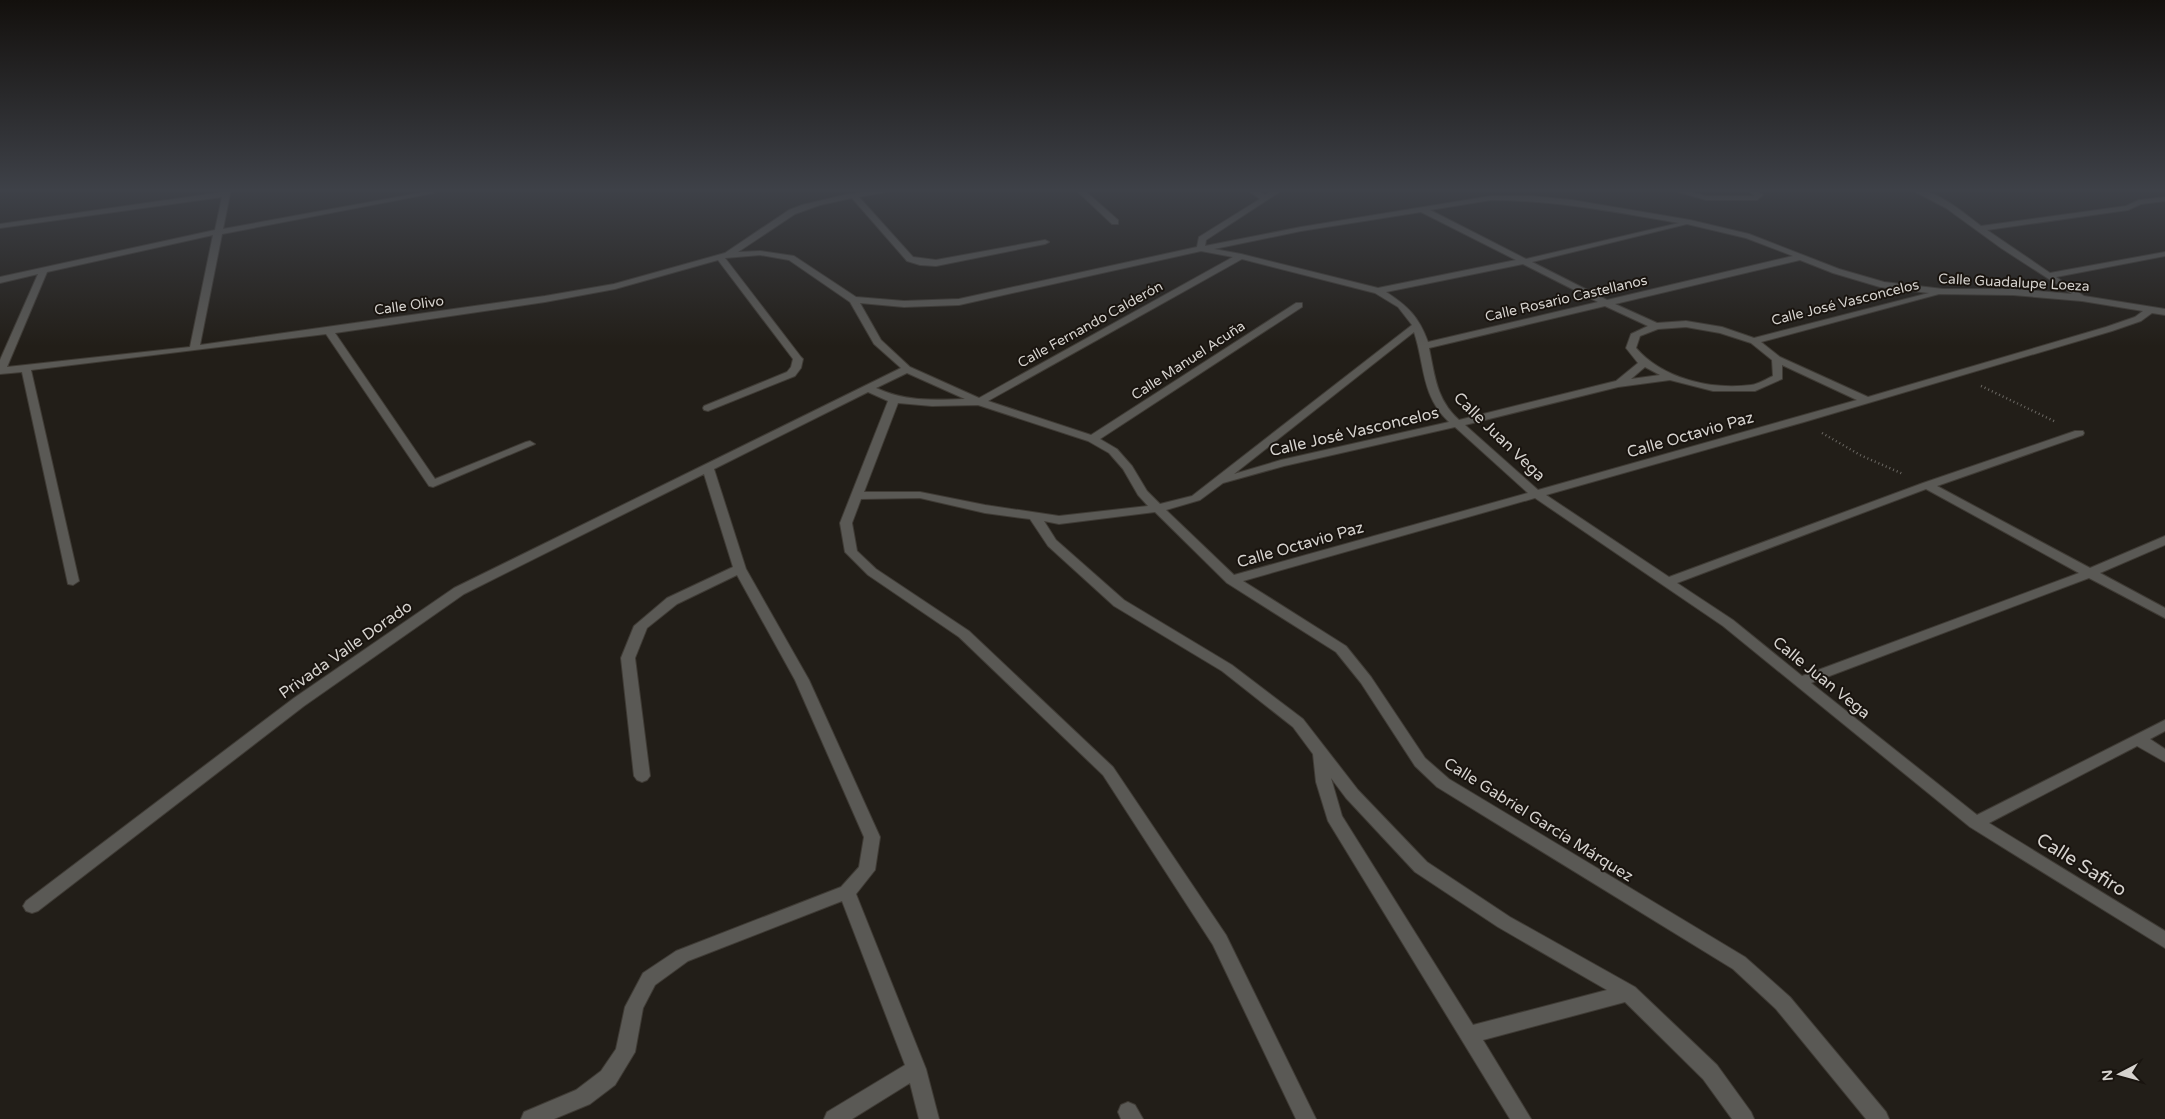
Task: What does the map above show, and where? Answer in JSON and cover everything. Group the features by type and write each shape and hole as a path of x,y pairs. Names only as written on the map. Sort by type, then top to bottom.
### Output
{"street":[{"path":"0,280 175,241"},
{"path":"194,349 215,241"},
{"name":"Calle Olivo","path":"0,371 194,349 329,331 562,296 615,286 724,257 748,241"},
{"path":"894,241 910,259 936,263 1044,242"},
{"path":"1201,249 1202,241"},
{"name":"Calle Guadalupe Loeza","path":"1201,249 1240,241"},
{"path":"1486,241 1608,304 1656,326"},
{"path":"1378,291 1526,261 1609,241"},
{"name":"Calle Guadalupe Loeza","path":"1762,241 1836,271 1883,285 1943,292 2013,292 2082,298 2165,310"},
{"path":"1997,241 2082,298"},
{"name":"Calle Juan Vega","path":"854,300 904,304 959,302 1201,249 1241,256 1378,291 1401,305 1417,325 1424,346 1432,390 1448,414 1536,494 1728,623 1976,823"},
{"name":"Calle Gabriel García Márquez","path":"724,257 760,254 791,258 854,300 878,342 907,370 979,402 1092,439 1113,452 1128,468 1142,492 1232,580 1341,649 1366,680 1420,762 1442,783 1739,963 1783,1003 1879,1119"},
{"path":"2048,276 2165,254"},
{"name":"Calle Fernando Calderón","path":"979,402 1241,256"},
{"path":"708,408 791,374 796,368 798,359 724,257"},
{"name":"Calle Rosario Castellanos","path":"1424,346 1801,257"},
{"path":"0,371 44,270"},
{"name":"Calle José Vasconcelos","path":"1754,341 1943,292"},
{"name":"Calle Manuel Acuña","path":"1092,439 1299,305"},
{"name":"Calle Octavio Paz","path":"1232,580 1800,420 2109,329 2138,318 2151,308"},
{"path":"1777,359 1778,377 1754,388 1714,388 1670,377 1644,363 1632,348 1636,334 1656,326 1686,324 1722,330 1754,341 1777,359 1866,400"},
{"path":"857,496 920,495 1059,520 1159,508 1196,498 1417,325"},
{"path":"329,331 433,484 530,444"},
{"name":"Calle José Vasconcelos","path":"1618,384 1644,363"},
{"path":"26,368 73,582"},
{"name":"Privada Valle Dorado","path":"32,906 299,702 459,591 907,370"},
{"name":"Calle José Vasconcelos","path":"1214,484 1281,463 1459,423 1618,384 1670,377"},
{"path":"868,388 894,400 932,403 979,402"},
{"path":"894,400 846,523 850,552 872,572 964,634 1108,771 1220,940 1306,1119"},
{"path":"1668,582 1927,485 2079,433"},
{"path":"531,1119 584,1097 608,1078 624,1052 634,1007 649,979 682,956 847,892 867,870 872,837 802,680 740,570 708,467"},
{"path":"1927,485 2165,614"},
{"path":"1034,516 1052,543 1119,603 1227,668 1298,723 1352,794 1421,866 1504,922 1628,993 1710,1072 1744,1119"},
{"path":"1802,681 2090,573 2165,540"},
{"path":"642,776 628,658 641,626 672,601 740,570"},
{"path":"1976,823 2165,725"},
{"path":"2138,739 2165,756"},
{"path":"1322,754 1324,782 1334,817 1521,1119"},
{"name":"Calle Safiro","path":"1976,823 2165,940"},
{"path":"847,892 916,1070 929,1119"},
{"path":"1469,1035 1628,993"},
{"path":"834,1119 916,1070"}],"path":[{"path":"1955,374 2079,433"},
{"path":"1800,420 1860,455 1927,485"}]}
